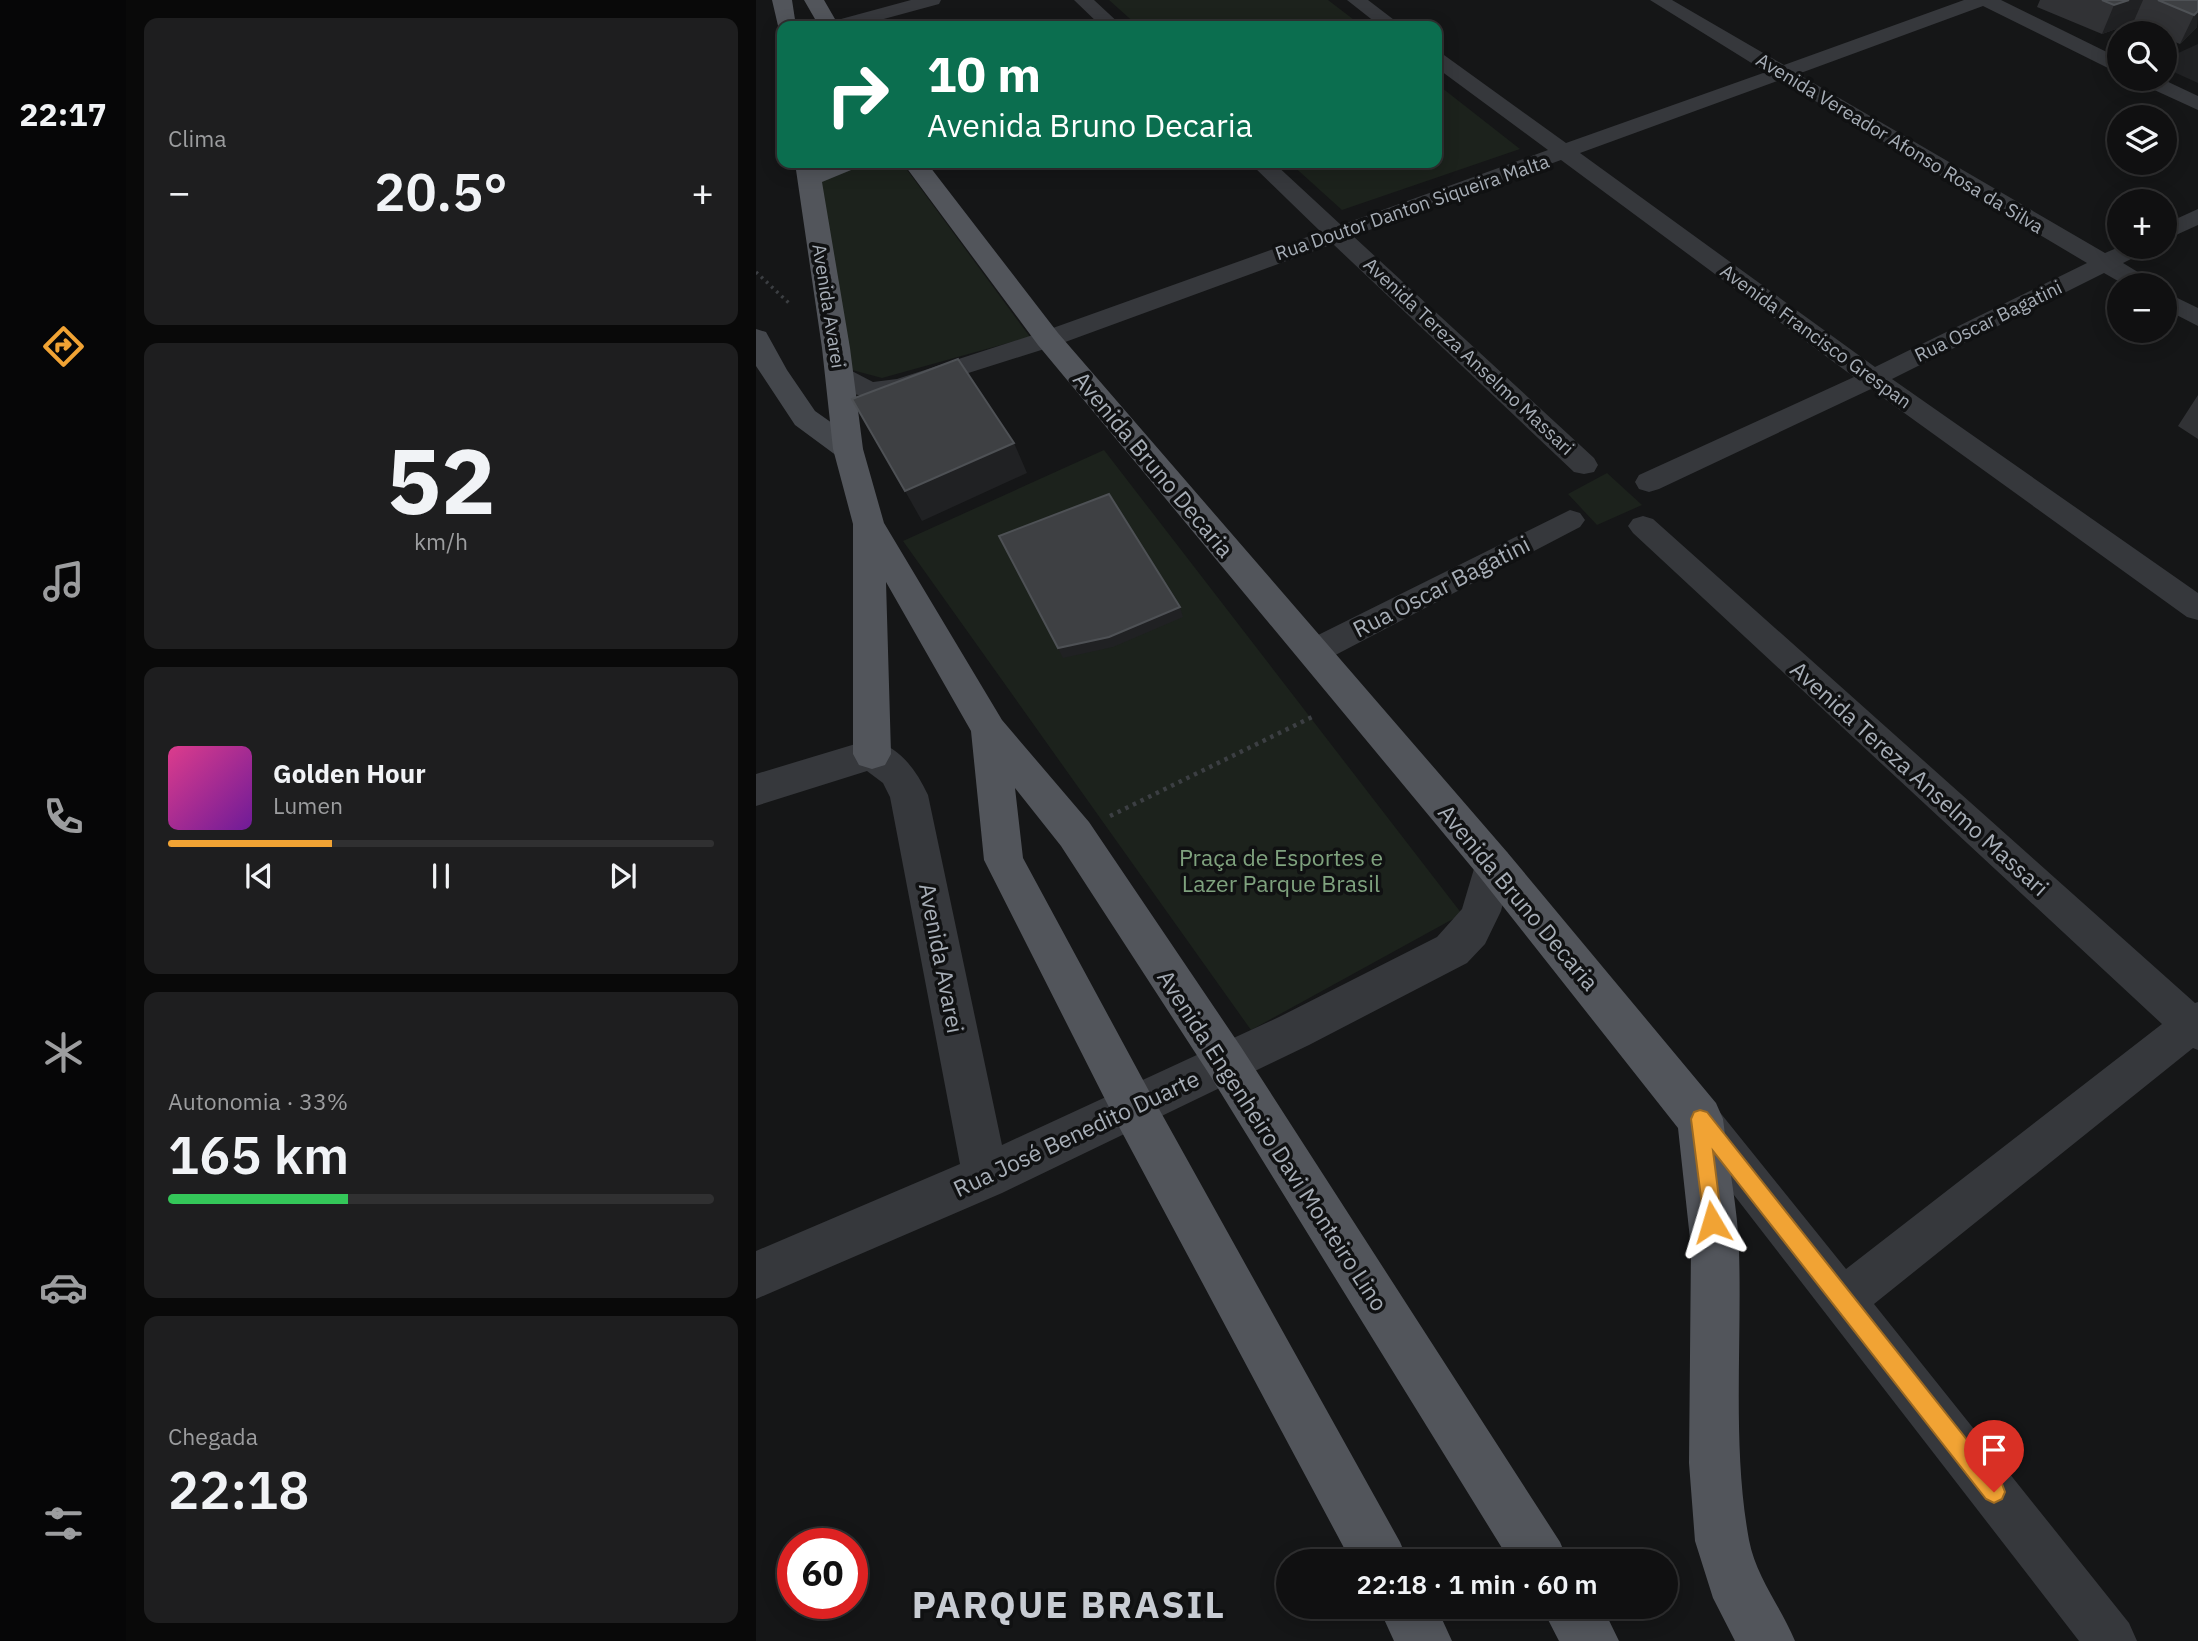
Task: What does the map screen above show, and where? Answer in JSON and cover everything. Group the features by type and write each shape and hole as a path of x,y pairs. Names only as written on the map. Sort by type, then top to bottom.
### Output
{"main road":[{"path":"782,0 785,21"},
{"path":"814,0 826,21"},
{"name":"Avenida Bruno Decaria","path":"919,168 1048,339 1493,863 1700,1119"},
{"name":"Avenida Avarei","path":"808,170 848,449"},
{"path":"756,338 805,418 848,449"},
{"name":"Avenida Engenheiro Davi Monteiro Lino","path":"848,449 868,523 989,730 1076,834 1226,1062 1533,1549"},
{"path":"868,523 872,754"},
{"name":"Avenida Engenheiro Davi Monteiro Lino","path":"989,730 1004,860 1133,1107 1374,1549"},
{"path":"1700,1119 1715,1248 1715,1463 1723,1541 1741,1598 1767,1641"},
{"path":"1413,1619 1424,1641"},
{"path":"1578,1619 1591,1641"}],"street":[{"path":"855,21 932,0"},
{"path":"1083,0 1106,21"},
{"path":"1356,0 1385,21"},
{"name":"Avenida Vereador Afonso Rosa da Silva","path":"1659,0 2121,273"},
{"path":"1984,0 2107,60"},
{"name":"Rua Doutor Danton Siqueira Malta","path":"839,375 856,386 873,390 899,387 1048,339 1336,232 1564,153 1984,0"},
{"name":"Avenida Francisco Grespan","path":"1442,63 1873,378 2198,609"},
{"path":"2171,91 2198,104"},
{"name":"Avenida Tereza Anselmo Massari","path":"1266,168 1584,465"},
{"path":"2177,227 2198,216"},
{"name":"Rua Oscar Bagatini","path":"1649,482 1873,378 2112,259"},
{"path":"2177,306 2198,318"},
{"name":"Rua Oscar Bagatini","path":"1313,652 1570,520"},
{"name":"Avenida Tereza Anselmo Massari","path":"1643,526 2196,1025"},
{"path":"756,790 872,754"},
{"name":"Avenida Avarei","path":"872,754 896,772 909,795 986,1177"},
{"name":"Rua José Benedito Duarte","path":"756,1275 986,1177 1452,950 1467,938 1477,924 1493,863"},
{"path":"1844,1299 2196,1025"},
{"name":"Avenida Bruno Decaria","path":"1700,1119 2111,1641"}],"path":[{"path":"1076,834 1226,757 1320,713"}],"shaded area":[{"path":"2198,44 2198,83 2177,73 2177,54"}],"green space":[{"path":"1109,0 1328,0 1355,21 1132,21"},
{"path":"1442,88 1520,149 1342,210 1296,168 1442,168"},
{"path":"819,168 906,168 1030,337 882,378 852,370"},
{"name":"Praça de Esportes e Lazer Parque Brasil","path":"1104,450 1462,914 1251,1030 903,541"},
{"path":"1607,473 1642,505 1597,525 1568,494"}],"building":[{"path":"2102,0 2129,0 2114,5"},
{"path":"2158,0 2198,0 2198,11 2194,15"},
{"path":"958,359 1014,443 905,491 852,399"},
{"path":"1109,494 1180,607 1109,637 1058,648 999,536"}],"district":[{"name":"PARQUE BRASIL","path":"1069,1604"}],"route":[{"path":"1712,1222 1700,1119 1994,1492"}]}
